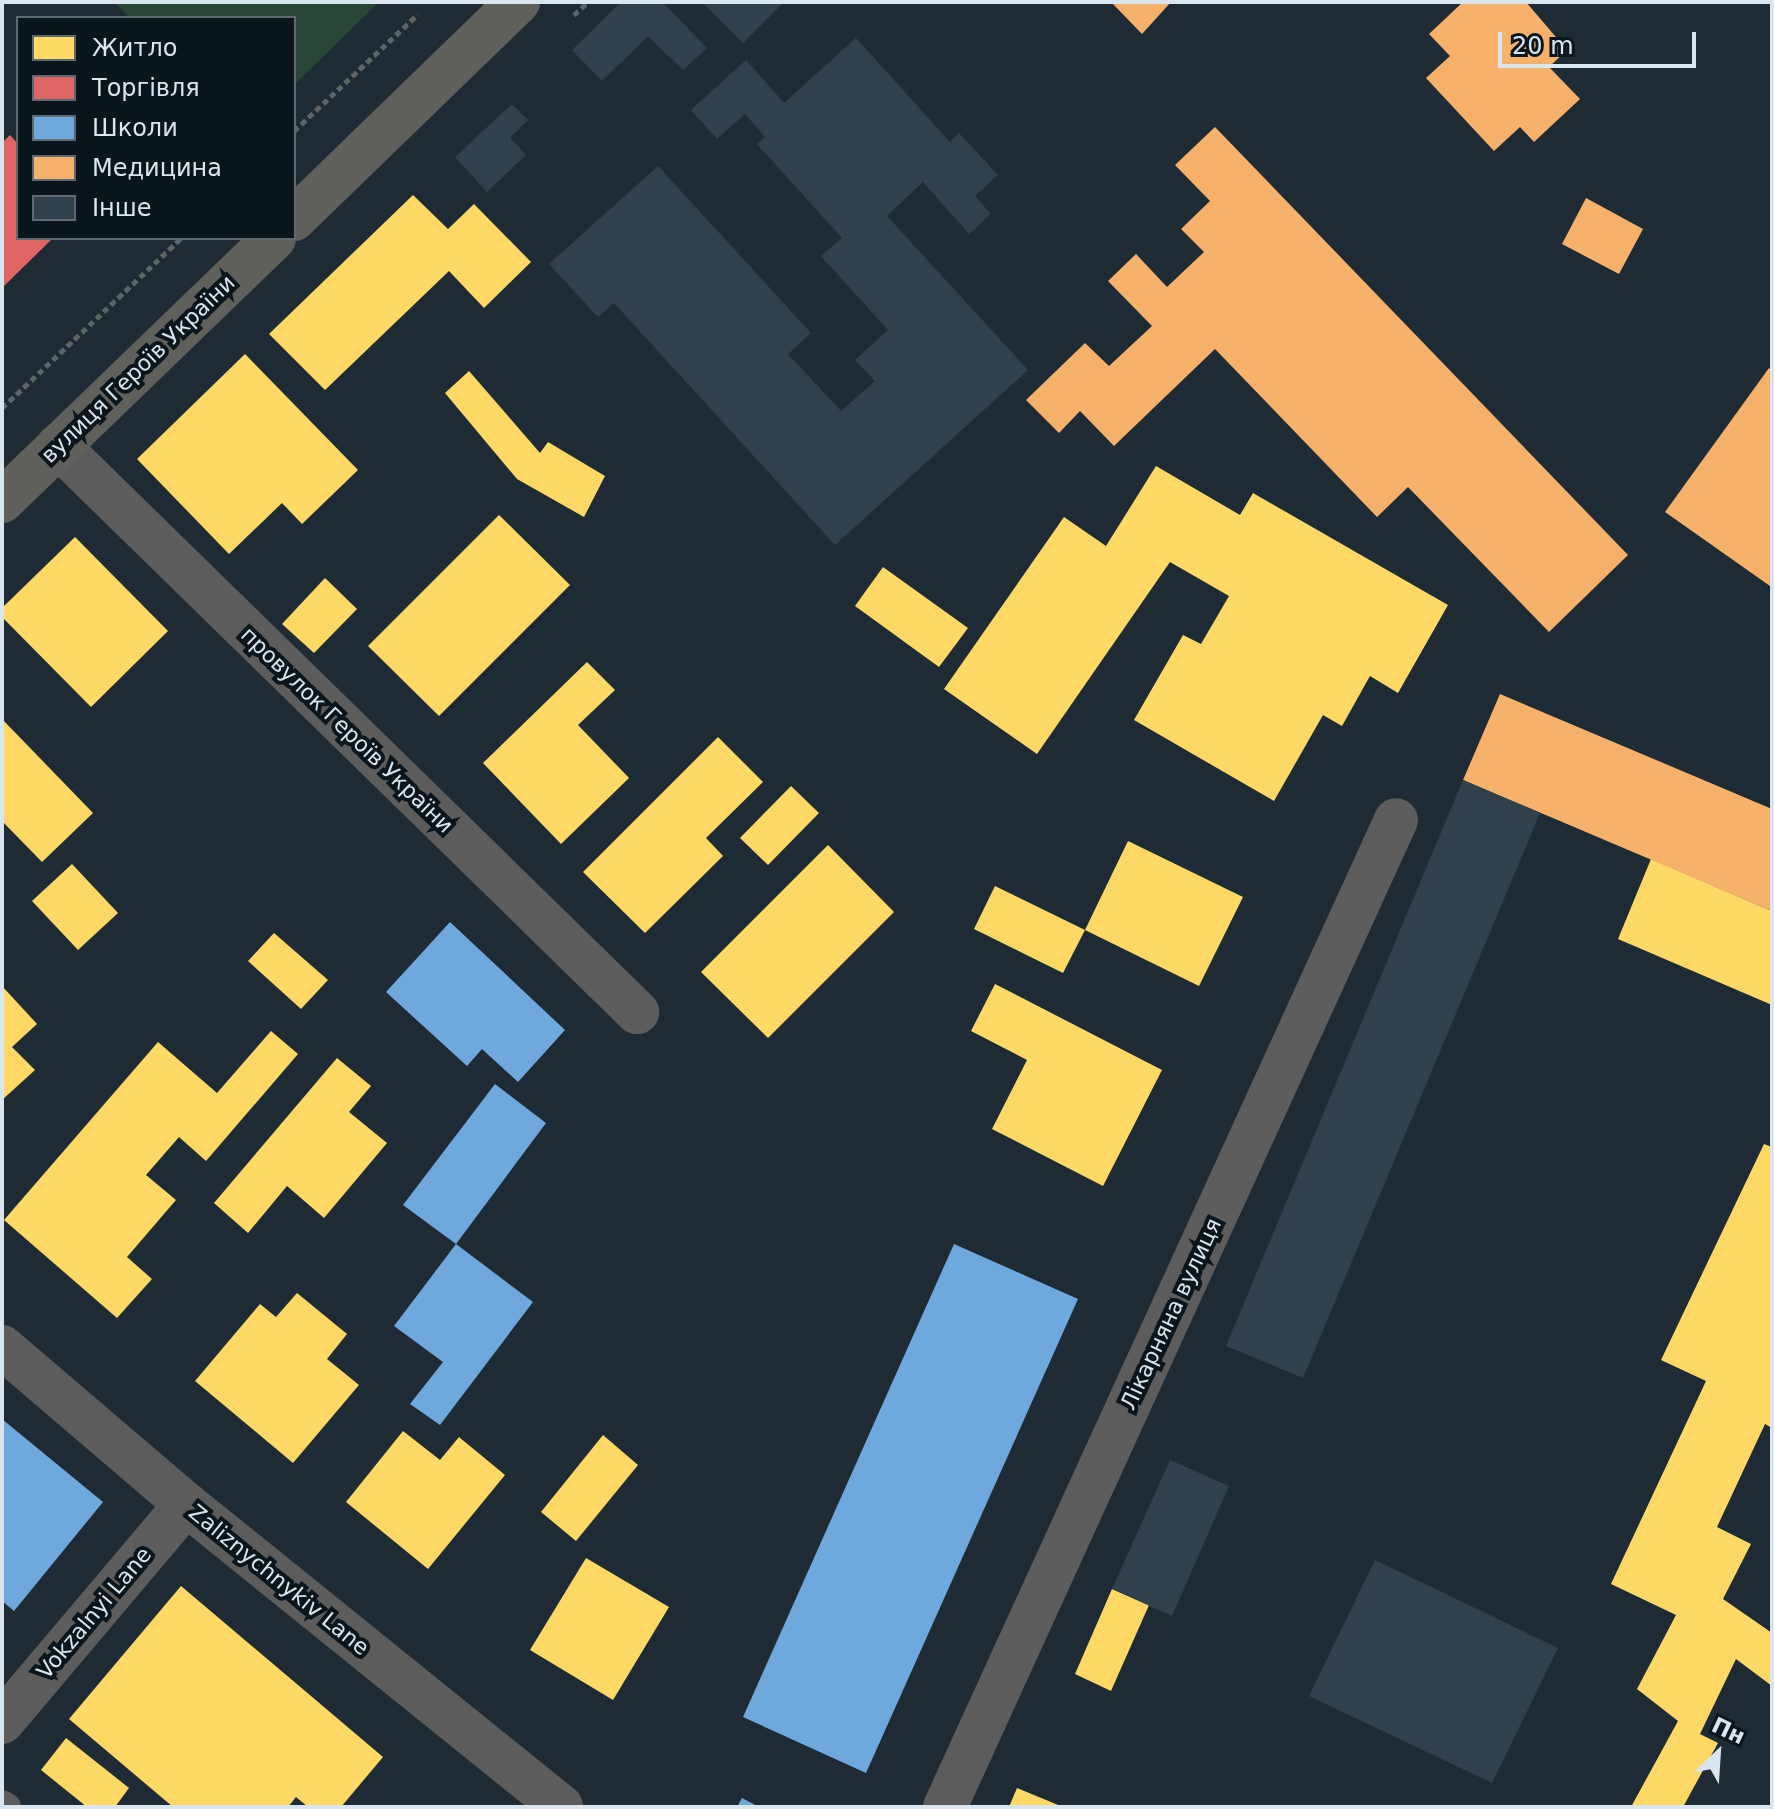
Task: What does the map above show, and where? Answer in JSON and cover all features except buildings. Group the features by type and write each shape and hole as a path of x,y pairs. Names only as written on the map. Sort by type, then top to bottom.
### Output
{"street":[{"path":"296,217 518,2"},
{"name":"вулиця Героїв України","path":"2,501 272,240"},
{"name":"провулок Героїв України","path":"58,446 637,1012"},
{"name":"Лікарняна вулиця","path":"945,1807 1396,820"},
{"name":"Zaliznychnykiv Lane","path":"2,1347 186,1504 561,1807"},
{"name":"Vokzalnyi Lane","path":"2,1722 186,1504"}],"path":[{"path":"296,129 430,2"},
{"path":"2,408 179,240"}],"green space":[{"path":"114,2 379,2 296,83 296,16 128,16"}]}
